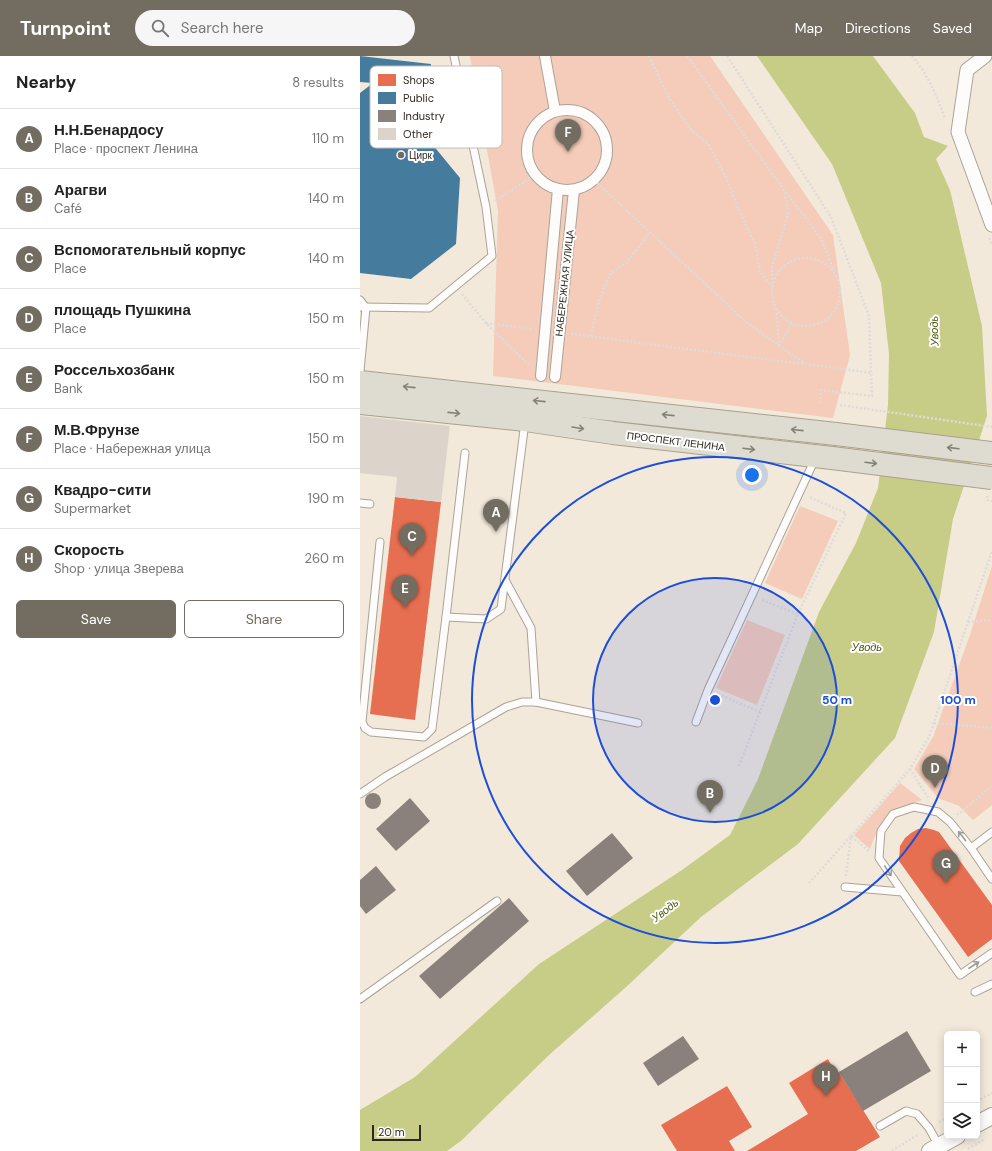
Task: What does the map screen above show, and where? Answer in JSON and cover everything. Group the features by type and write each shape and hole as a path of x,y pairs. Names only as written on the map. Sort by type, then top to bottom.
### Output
{"highway":[{"path":"360,382 836,434 992,453"},
{"name":"ПРОСПЕКТ ЛЕНИНА","path":"360,403 526,420 613,434 824,457 992,478"}],"street":[{"path":"545,56 555,111"},
{"path":"985,56 967,70 958,132 992,225"},
{"path":"564,110 582,112 597,123 606,139 607,157 604,166 594,180 574,190 558,189 545,184 535,174 527,157 527,147 533,129 546,115 555,111 564,110"},
{"name":"НАБЕРЕЖНАЯ УЛИЦА","path":"541,376 558,189"},
{"name":"НАБЕРЕЖНАЯ УЛИЦА","path":"555,377 574,190"},
{"path":"980,1122 992,1116"},
{"path":"935,1148 952,1139"}],"lane":[{"path":"454,56 456,66"},
{"path":"363,307 429,308 492,256 486,207 473,148"},
{"path":"360,300 363,307 360,371"},
{"path":"446,616 486,619 501,609 526,420"},
{"path":"380,542 362,722 365,728 371,732 424,737 432,729 465,453"},
{"path":"696,722 708,690 813,464 824,457"},
{"path":"360,503 370,504"},
{"path":"504,580 531,628 536,702"},
{"path":"360,794 385,777 506,707 522,702 536,702 638,723"},
{"path":"992,880 971,848 950,822 938,812 914,806 893,814 881,831 879,858 960,975 992,953"},
{"path":"971,848 992,832"},
{"path":"845,887 902,892"},
{"path":"360,999 497,901"},
{"path":"974,992 992,984"},
{"path":"880,1126 906,1111 917,1114 929,1128 935,1148"}],"path":[{"path":"649,56 670,100 690,129 708,144 725,174 738,208 756,244 760,271 772,287"},
{"path":"686,56 821,238 838,282 840,293 838,304 832,314 824,321 814,326 803,327 792,324 783,318 776,309"},
{"path":"727,56 832,217 869,316 872,396 821,390 820,404"},
{"path":"496,200 535,174"},
{"path":"594,180 744,320 806,364"},
{"path":"779,346 776,309 772,298 772,268 788,214 785,191"},
{"path":"591,336 599,300 610,274 627,262 650,232"},
{"path":"772,287 776,276 783,267 793,261 804,258 825,264 834,271"},
{"path":"456,286 486,323 541,376"},
{"path":"486,323 545,330"},
{"path":"779,346 792,324"},
{"path":"559,332 872,373"},
{"path":"840,406 992,427"},
{"path":"739,766 798,614 846,513 804,495"},
{"path":"987,500 992,501"},
{"path":"809,883 910,769 929,737 992,551"},
{"path":"756,597 798,614"},
{"path":"968,622 992,620"},
{"path":"712,692 760,712"},
{"path":"934,723 992,728"},
{"path":"910,769 938,812"},
{"path":"950,822 992,786"},
{"path":"851,836 879,858"},
{"path":"845,887 851,836"},
{"path":"980,1099 992,1093"},
{"path":"892,1151 944,1119"},
{"path":"964,1151 985,1139"}],"shaded area":[{"path":"470,56 710,56 833,235 850,355 833,418 493,376 498,211 487,148 502,148 502,66 472,66"},
{"path":"800,506 838,521 802,599 765,583"},
{"path":"992,566 992,805 973,820 959,806 938,798 914,769 933,737 970,635"},
{"path":"747,620 785,635 757,705 716,688"},
{"path":"900,783 922,800 896,812 889,817 878,831 870,849 854,835"}],"water":[{"name":"Уводь","path":"757,56 873,56 915,113 924,137 948,146 936,159 950,190 982,326 987,416 953,519 934,632 895,738 798,844 701,917 625,988 549,1055 462,1140 447,1151 360,1151 360,1110 415,1077 539,964 682,870 730,835 758,779 819,612 856,543 878,488 888,405 889,354 881,283 832,164"}],"building: Shops":[{"path":"395,497 441,502 415,720 370,714"},
{"path":"926,828 939,832 992,905 992,939 968,957 899,861 900,846 905,838 918,829"},
{"path":"828,1059 836,1074 839,1072 880,1137 856,1151 747,1151 808,1114 789,1083"},
{"path":"727,1086 752,1127 729,1141 735,1151 677,1151 661,1125"}],"building: Public":[{"name":"Цирк","path":"360,56 431,64 431,66 370,66 370,83 360,82"},
{"name":"Цирк","path":"370,85 370,148 435,148 460,178 456,244 411,279 360,273 360,93"}],"building: Industry":[{"path":"373,793 379,795 381,801 379,807 373,809 367,807 365,801 367,795"},
{"path":"410,798 430,821 396,851 376,829"},
{"path":"612,833 633,858 587,896 566,871"},
{"path":"376,866 396,890 366,914 360,906 360,880"},
{"path":"509,898 529,921 440,999 419,976"},
{"path":"907,1031 931,1071 863,1111 839,1072"},
{"path":"683,1036 699,1059 658,1086 643,1063"}],"building: Other":[{"path":"360,416 450,426 441,502 395,497 397,477 360,473"}],"place":[{"name":"М.В.Фрунзе","path":"568,152"},
{"name":"Цирк","path":"401,155"},
{"name":"Н.Н.Бенардосу","path":"496,532"},
{"name":"Вспомогательный корпус","path":"412,556"},
{"name":"Россельхозбанк","path":"405,608"},
{"name":"площадь Пушкина","path":"935,788"},
{"name":"Арагви","path":"710,813"},
{"name":"Квадро-сити","path":"946,883"},
{"name":"Скорость","path":"826,1096"}]}
